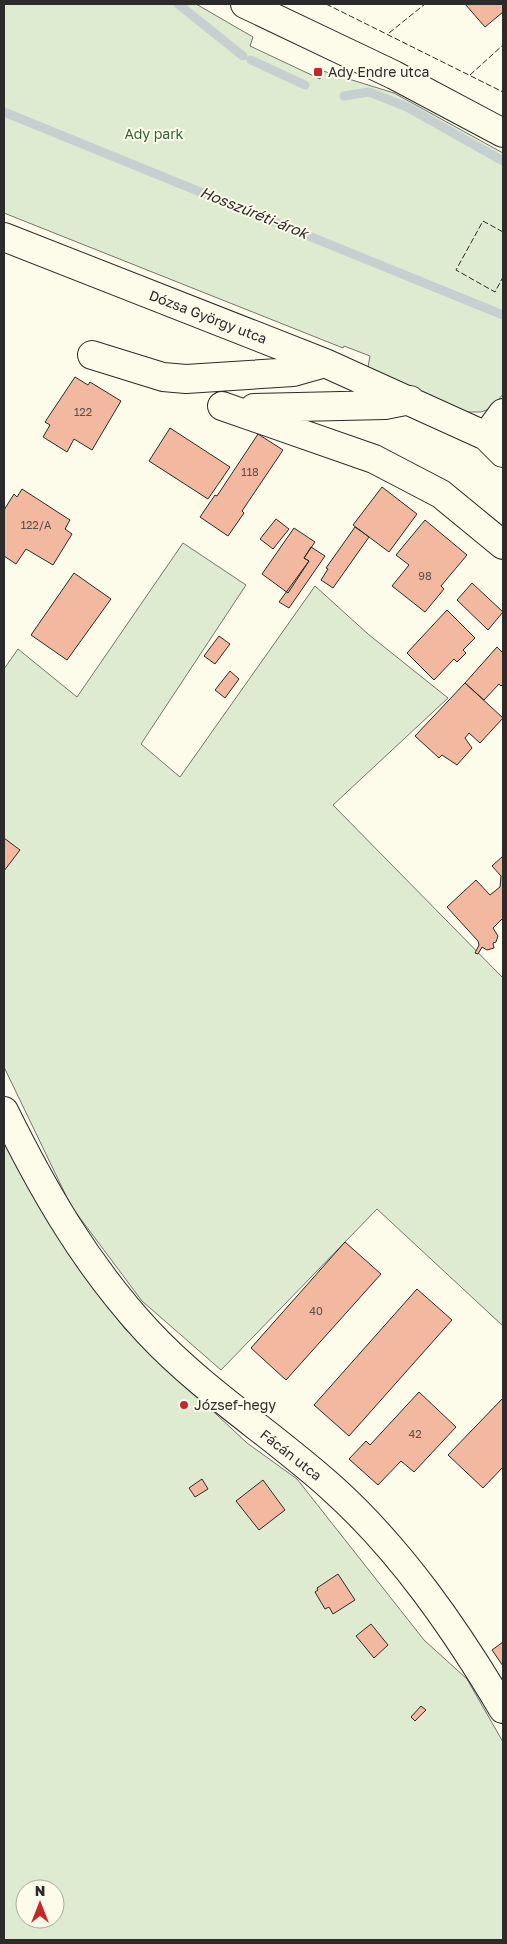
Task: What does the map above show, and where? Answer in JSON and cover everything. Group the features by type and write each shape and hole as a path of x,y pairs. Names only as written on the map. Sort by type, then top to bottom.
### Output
{"street":[{"path":"245,4 394,74 503,133"},
{"name":"Dózsa György utca","path":"4,237 325,362 410,400 494,444"},
{"path":"92,355 163,377 186,379 293,372 325,362"},
{"path":"250,416 254,408 385,405 410,400"},
{"path":"222,406 374,458 441,494 503,545"},
{"path":"494,444 503,413"},
{"name":"Fácán utca","path":"4,1111 35,1174 68,1230 94,1268 124,1305 182,1366 312,1470 368,1523 413,1576 450,1627 503,1709"}],"green space":[{"name":"Ady park","path":"4,4 196,4 253,37 250,46 320,79 323,71 394,93 503,153 503,394 492,408 481,412 467,412 368,367 370,356 344,346 343,348 4,213"},
{"path":"183,543 246,585 141,744 180,777 315,586 368,634 448,698 333,805 503,978 503,1326 377,1209 221,1370 142,1301 71,1206 4,1067 4,669 18,649 77,697"},
{"path":"4,1129 28,1182 78,1267 125,1329 247,1443 297,1479 424,1640 467,1679 503,1742 503,1940 4,1940"}],"building":[{"path":"465,4 503,4 503,12 485,27"},
{"path":"75,377 88,385 90,382 121,401 92,450 74,439 67,452 43,437 50,425 45,422"},
{"path":"170,428 230,467 208,499 149,461"},
{"path":"258,434 283,450 242,511 244,513 228,536 200,517 215,495 217,496"},
{"path":"382,487 417,514 389,552 353,525"},
{"path":"22,489 70,520 65,529 72,534 53,565 26,549 16,564 4,556 4,510 14,494 17,497"},
{"path":"276,519 289,529 273,549 260,539"},
{"path":"425,520 467,555 441,586 444,589 425,612 392,586 409,565 396,555"},
{"path":"355,527 369,537 333,588 321,580 328,569 326,568"},
{"path":"294,528 315,542 304,558 309,561 288,593 262,574"},
{"path":"311,547 325,556 289,608 279,602 309,561 304,558"},
{"path":"74,573 111,599 67,660 31,635"},
{"path":"472,583 503,612 488,630 457,600"},
{"path":"447,610 475,638 463,650 466,653 457,662 454,659 434,680 407,653"},
{"path":"219,636 230,644 215,664 204,656"},
{"path":"497,647 503,653 503,684 501,686 499,684 484,700 465,683"},
{"path":"230,671 239,679 225,698 215,690"},
{"path":"465,683 503,718 480,743 469,733 465,738 472,748 457,765 442,755 439,758 415,736"},
{"path":"4,838 20,850 4,871"},
{"path":"503,856 503,918 493,928 498,936 496,942 493,943 494,948 487,950 482,947 478,954 475,953 479,945 478,941 447,907 476,880 490,895 500,887 501,876 492,866"},
{"path":"345,1242 381,1274 286,1380 251,1348"},
{"path":"417,1289 452,1320 349,1436 314,1405"},
{"path":"419,1392 456,1427 414,1472 401,1461 378,1485 349,1459 366,1441 370,1445"},
{"path":"503,1398 503,1467 483,1488 448,1455"},
{"path":"202,1479 208,1489 195,1497 189,1488"},
{"path":"263,1480 285,1510 259,1530 236,1501"},
{"path":"338,1574 355,1600 333,1614 329,1607 325,1609 315,1592 318,1590 317,1588"},
{"path":"371,1624 388,1645 374,1658 356,1636"},
{"path":"503,1642 503,1666 492,1650"},
{"path":"421,1706 426,1710 415,1721 411,1717"}],"waterway":[{"path":"178,4 243,56"},
{"path":"251,60 305,85"},
{"path":"344,96 369,92 407,107 503,161"},
{"name":"Hosszúréti-árok","path":"4,112 503,315"}],"fence":[{"path":"326,4 503,92"},
{"path":"389,33 425,4"},
{"path":"470,75 503,45"},
{"path":"503,232 483,221 456,270 495,292 503,277"}],"place":[{"name":"Ady Endre utca","path":"318,72"},
{"name":"József-hegy","path":"184,1405"}]}
